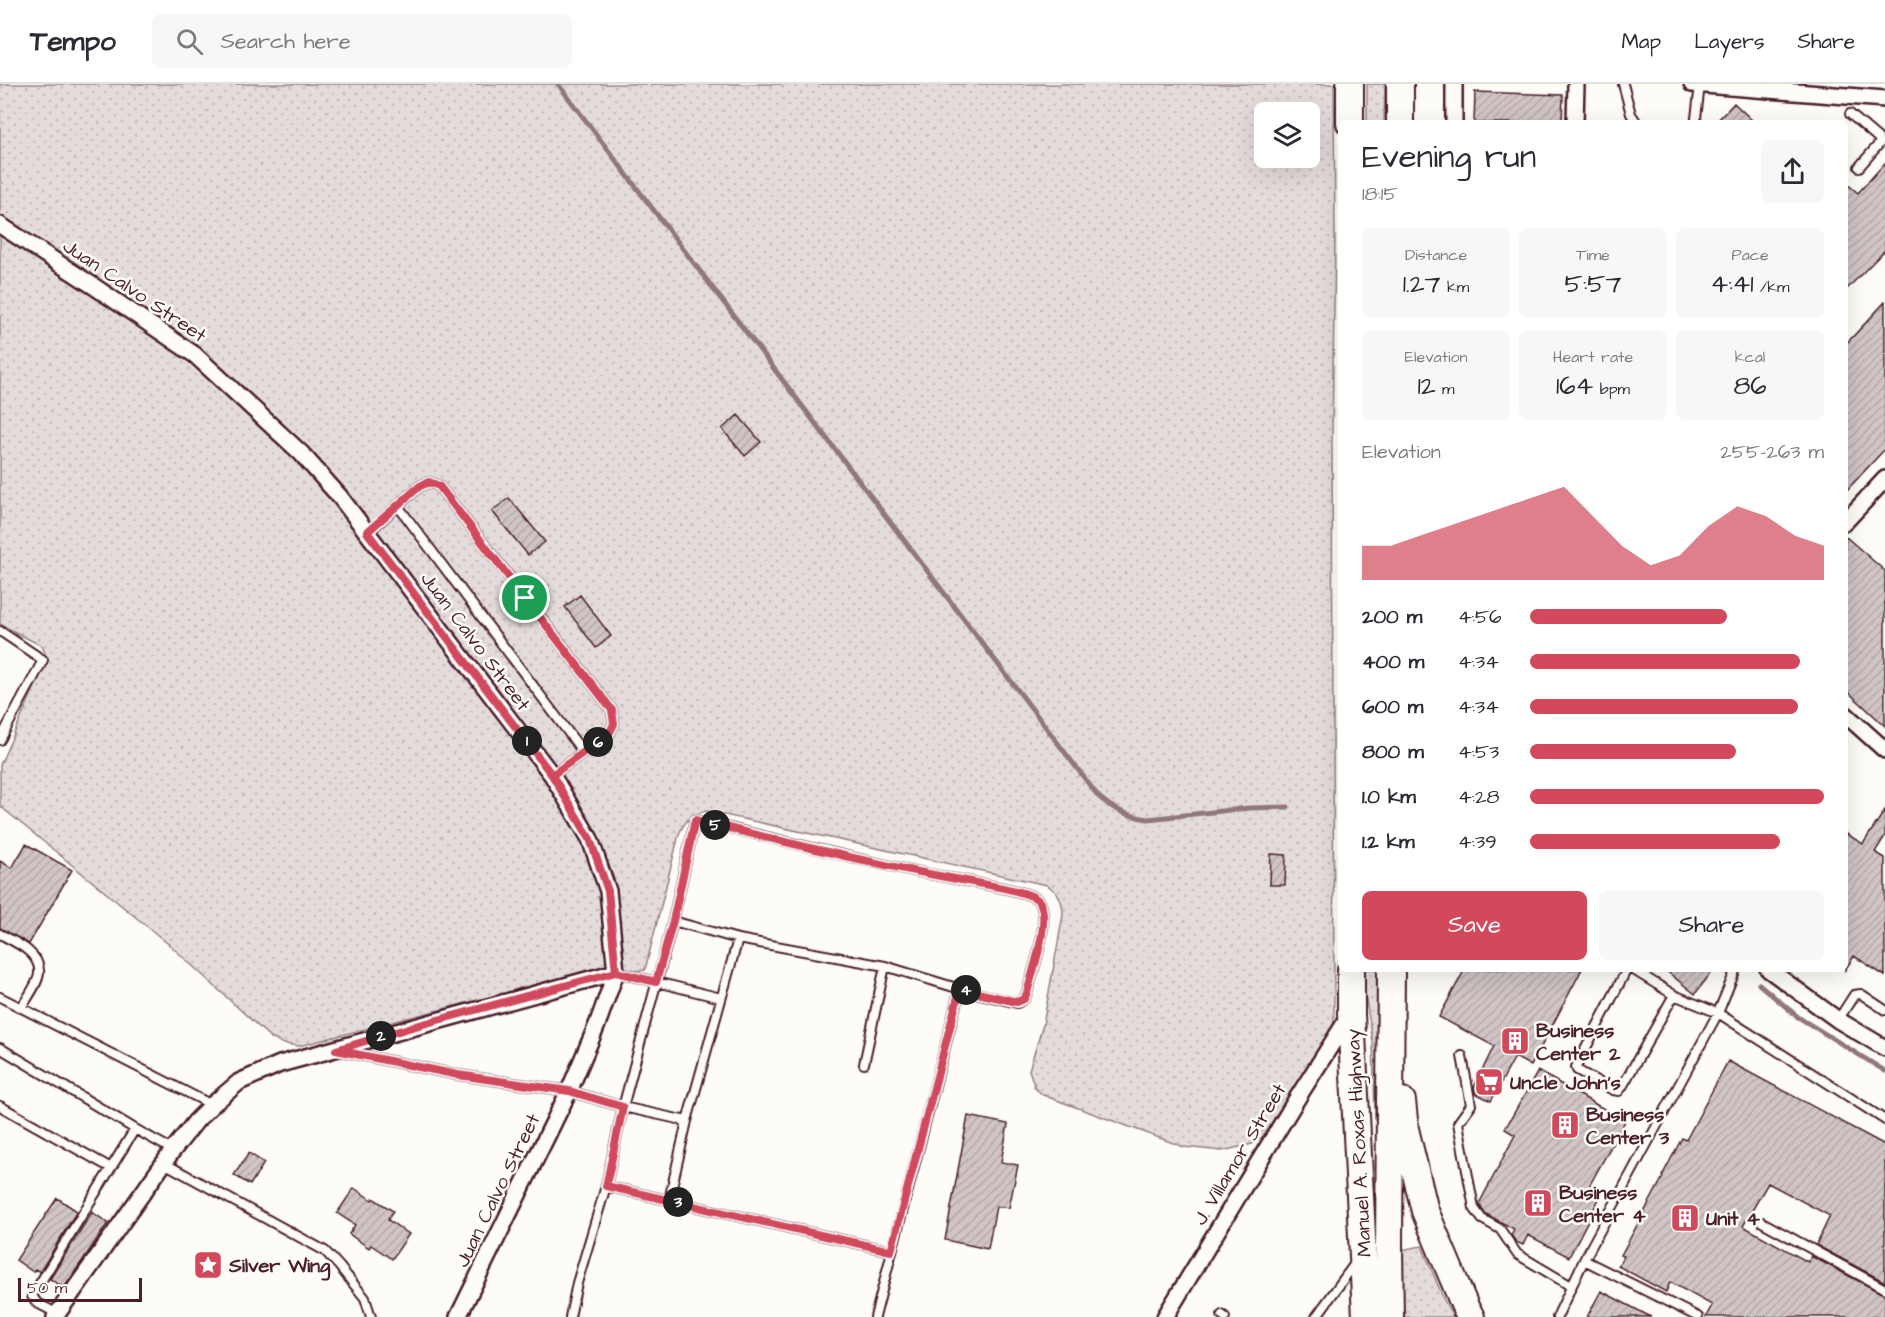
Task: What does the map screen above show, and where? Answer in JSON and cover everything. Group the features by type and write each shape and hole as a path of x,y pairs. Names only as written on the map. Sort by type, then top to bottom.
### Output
{"main road":[{"path":"1350,84 1350,120"},
{"path":"1400,84 1400,120"},
{"name":"Manuel A. Roxas Highway","path":"1351,972 1351,1014 1366,1317"},
{"path":"1391,981 1405,1129 1425,1210 1471,1317"},
{"name":"Manuel A. Roxas Highway","path":"1390,1317 1391,981"}],"street":[{"path":"1454,84 1454,120"},
{"path":"1575,120 1576,84"},
{"path":"1692,84 1768,87 1885,99"},
{"name":"Juan Calvo Street","path":"0,225 195,355 301,453 340,497 552,775 590,839 608,891 616,972 569,1091 458,1317"},
{"path":"1848,519 1885,479"},
{"path":"1848,717 1885,750"},
{"path":"58,1316 173,1150 212,1105 240,1082 280,1064 616,972"},
{"path":"1772,972 1838,1020 1885,1048"},
{"name":"J. Villamor Street","path":"1165,1317 1351,1014"}],"lane":[{"path":"1623,84 1631,114 1635,120"},
{"path":"1697,120 1700,85"},
{"path":"1850,114 1878,138 1880,143 1859,167"},
{"path":"367,532 420,486 429,482 439,486 612,710 614,724 609,734 552,775"},
{"path":"398,506 583,752"},
{"path":"0,631 43,660 0,740"},
{"path":"570,1317 577,1283 606,1186 623,1107 673,921 695,820 1029,895 1038,899 1044,914 1042,934 1027,993 1024,999 1017,1002 960,989 885,966 738,939 673,921"},
{"path":"0,934 25,948 37,960 39,974 21,1008"},
{"path":"669,1200 687,1122 738,939"},
{"path":"864,1064 885,966"},
{"path":"616,972 721,998"},
{"path":"1628,972 1576,1066 1577,1070 1613,1090 1619,1091 1622,1087 1674,995"},
{"path":"1635,972 1674,995 1718,1013 1885,1120"},
{"path":"1557,1317 1584,1260 1718,1013 1735,972"},
{"path":"875,1317 960,989"},
{"path":"1838,1020 1854,995 1861,994 1885,1010"},
{"path":"0,997 212,1105"},
{"path":"0,1048 135,1130 173,1150"},
{"path":"336,1050 458,1075 569,1091 687,1122"},
{"path":"1462,1056 1471,1105 1458,1124 1474,1208 1482,1219 1500,1229 1517,1254 1571,1286"},
{"path":"0,1106 111,1168"},
{"path":"58,1316 37,1303 32,1296 135,1130"},
{"path":"164,1163 325,1251 365,1298 371,1317"},
{"path":"606,1186 891,1251"},
{"path":"1762,1222 1885,1289"},
{"path":"1316,1317 1364,1252"},
{"path":"1584,1260 1698,1317"}],"shaded area":[{"path":"0,84 1334,84 1335,241 1332,436 1334,1020 1333,1029 1269,1132 1252,1144 1222,1151 1184,1147 1043,1095 1035,1088 1029,1070 1043,1025 1063,915 1060,898 1047,885 706,811 690,819 679,834 645,970 567,977 299,1046 284,1044 271,1038 172,947 0,806 0,765 46,662 42,646 0,624"},
{"path":"1367,84 1385,84 1384,120 1367,120"},
{"path":"1365,972 1380,972 1379,1120 1375,1120 1373,1042 1365,994"},
{"path":"1422,1246 1453,1317 1403,1317 1400,1250"}],"building":[{"path":"1475,92 1563,95 1562,120 1474,120"},
{"path":"1734,103 1752,120 1718,120"},
{"path":"1885,163 1885,250 1848,288 1848,185 1858,193"},
{"path":"1885,302 1885,449 1848,489 1848,342"},
{"path":"738,415 761,442 745,456 722,429"},
{"path":"509,498 545,542 528,555 492,511"},
{"path":"1848,539 1885,571 1885,726 1848,692"},
{"path":"580,595 611,636 596,648 565,607"},
{"path":"1885,810 1885,836 1875,852 1885,858 1885,976 1854,956 1848,965 1848,835 1863,844"},
{"path":"26,844 72,870 29,944 0,928 0,861 12,868"},
{"path":"1271,854 1286,855 1285,885 1270,885"},
{"name":"Business Center 2","path":"1463,972 1580,972 1531,1066 1515,1057 1491,1101 1475,1093 1474,1087 1494,1046 1439,1017"},
{"path":"1668,972 1712,972 1695,994"},
{"path":"1728,1061 1885,1145 1885,1282 1816,1245 1830,1216 1768,1183 1743,1226 1808,1262 1811,1256 1885,1295 1885,1317 1706,1317 1712,1305 1670,1282 1666,1292 1618,1266 1624,1256 1621,1255 1682,1138 1686,1140"},
{"path":"1538,1071 1625,1121 1587,1190 1600,1197 1569,1257 1528,1235 1523,1245 1516,1242 1511,1235 1514,1229 1486,1214 1479,1204 1515,1135 1505,1129"},
{"path":"968,1116 1008,1124 1001,1162 1018,1165 1009,1208 996,1206 988,1249 945,1240"},
{"path":"249,1153 264,1163 250,1185 234,1175"},
{"path":"354,1188 393,1211 388,1220 409,1234 392,1259 371,1245 369,1248 349,1234 355,1225 337,1213"},
{"path":"57,1198 77,1211 40,1272 35,1269 33,1272 16,1260"},
{"path":"92,1212 108,1223 64,1288 50,1279"},
{"path":"1601,1291 1651,1317 1587,1317"}],"waterway":[{"path":"558,84 1098,796 1121,812 1148,819 1249,808 1288,807"},
{"path":"1759,984 1798,1017 1885,1071"}],"place":[{"name":"Business Center 2","path":"1515,1041"},
{"name":"Uncle John's","path":"1489,1082"},
{"name":"Business Center 3","path":"1565,1125"},
{"name":"Business Center 4","path":"1538,1203"},
{"name":"Unit 4","path":"1685,1218"},
{"name":"Silver Wing","path":"208,1265"}],"route":[{"path":"525,598 439,486 429,482 420,486 367,532 552,775 590,839 608,891 616,972 336,1050 458,1075 569,1091 623,1107 606,1186 891,1251 960,989 1017,1002 1024,999 1042,934 1044,914 1042,906 1038,899 1029,895 993,886 933,875 695,820 673,921 656,982 616,972 608,891 590,839 552,775 609,734 614,724 612,710 525,598"}]}
